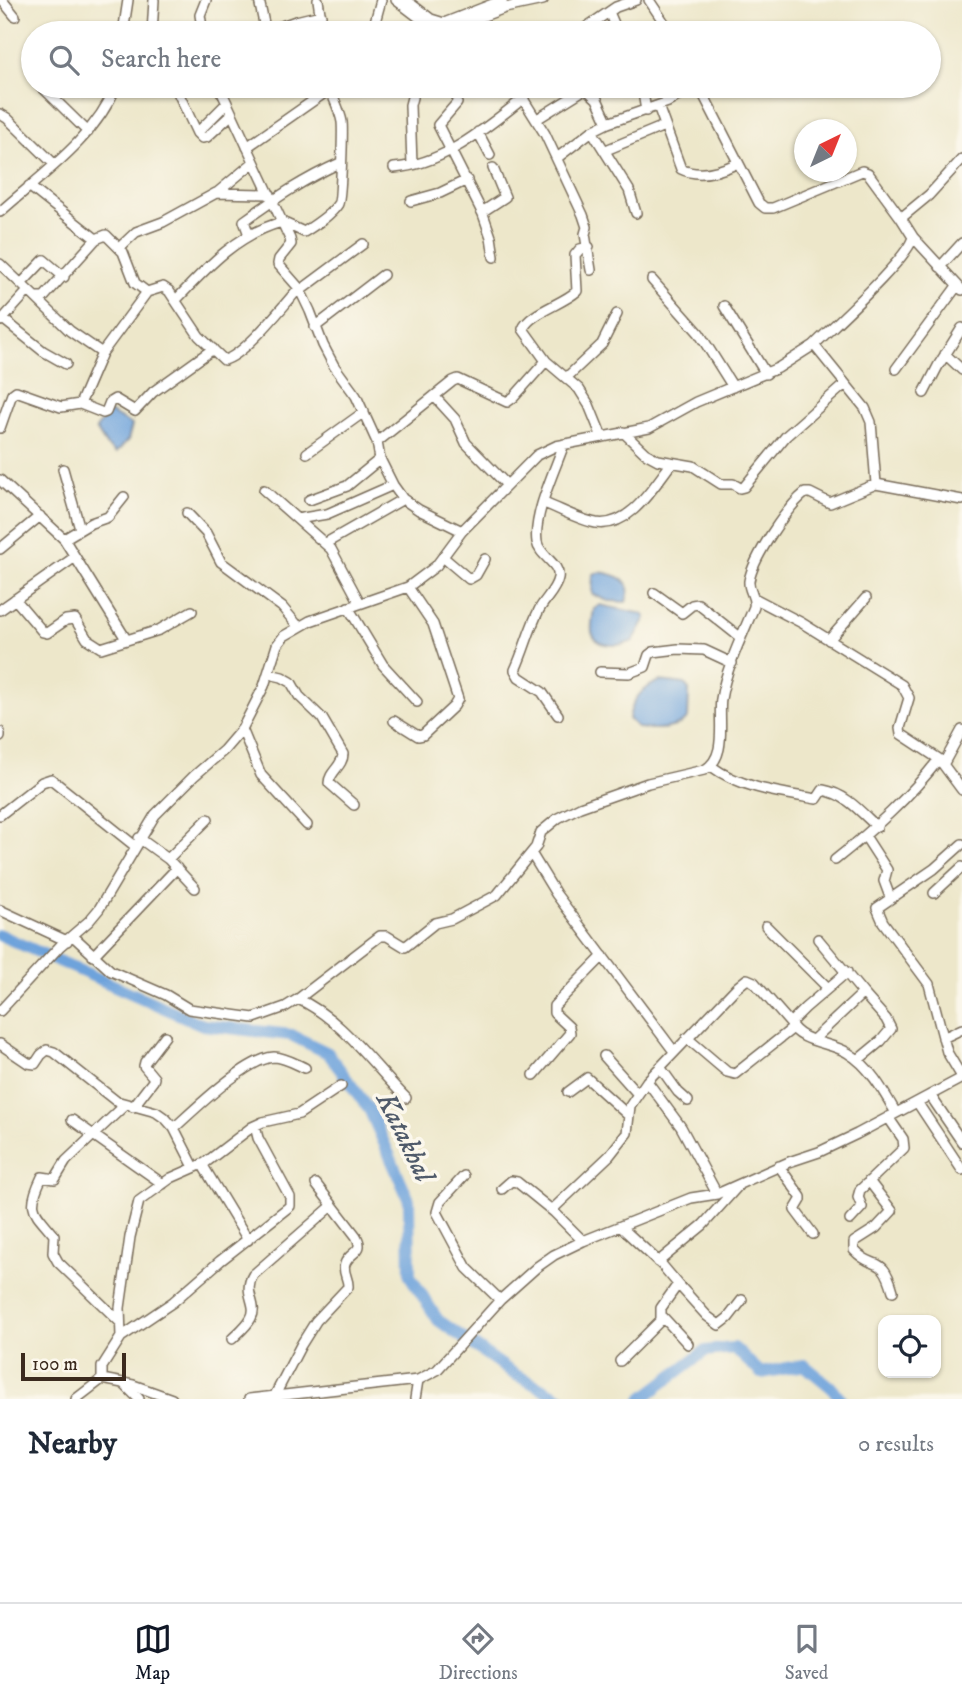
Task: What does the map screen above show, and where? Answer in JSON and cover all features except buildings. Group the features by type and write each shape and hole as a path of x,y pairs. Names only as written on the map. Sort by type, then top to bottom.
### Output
{"street":[{"path":"2,0 15,16"},
{"path":"125,21 128,0"},
{"path":"153,21 154,0"},
{"path":"201,21 200,15 206,0"},
{"path":"259,0 263,21"},
{"path":"318,0 322,21"},
{"path":"375,21 381,0"},
{"path":"396,0 422,21"},
{"path":"406,0 438,21"},
{"path":"449,21 503,0"},
{"path":"470,21 505,8 544,0"},
{"path":"596,21 616,7 636,0"},
{"path":"649,0 663,21"},
{"path":"609,12 613,21"},
{"path":"296,21 321,15"},
{"path":"53,98 88,132"},
{"path":"0,212 88,132 111,98"},
{"path":"181,98 197,133 205,139 232,114"},
{"path":"224,98 272,198 291,244 289,249"},
{"path":"247,147 315,98"},
{"path":"334,98 342,122 340,202 289,249 279,259 278,264 300,289 314,327 334,366 356,396 393,485 403,499 419,510 462,531"},
{"path":"412,98 412,165"},
{"path":"394,168 412,165 452,150 524,98 557,158 583,215 591,270"},
{"path":"537,119 568,98"},
{"path":"596,98 608,123"},
{"path":"644,98 646,110"},
{"path":"557,158 592,131 674,98"},
{"path":"703,98 759,203 765,208 773,208 862,171 868,173 913,237 960,288 896,369"},
{"path":"197,133 227,103"},
{"path":"457,103 438,125 482,212 491,237 494,257"},
{"path":"658,106 679,166 685,172 717,172 738,163"},
{"path":"0,114 54,164"},
{"path":"606,150 664,126"},
{"path":"592,131 629,190 636,213"},
{"path":"478,132 490,155"},
{"path":"901,218 929,195 962,159"},
{"path":"119,248 136,232 163,222 216,193 254,162"},
{"path":"249,235 244,221 272,198 340,163"},
{"path":"482,212 505,197 493,168"},
{"path":"411,201 440,193 467,180"},
{"path":"29,186 96,239"},
{"path":"216,193 272,198"},
{"path":"176,300 222,255 249,235 282,222 299,231 304,232 311,228"},
{"path":"28,291 44,297 96,239 106,235 119,248 135,283 147,292"},
{"path":"0,1011 99,909 155,815 224,750 242,729 269,674 280,640 298,626 408,587 428,573 462,531 537,455 564,444 649,428 696,402 766,374 814,345 881,279 911,245 913,237"},
{"path":"940,267 962,243"},
{"path":"80,404 103,353 147,292 163,287 176,300 191,326 224,360 236,356 300,289 363,244"},
{"path":"589,247 580,249 575,255 577,291 529,319 523,329 546,361 579,389 589,405 602,438"},
{"path":"64,277 44,260 28,291 2,321 66,364"},
{"path":"0,264 62,324 103,353"},
{"path":"314,327 383,275"},
{"path":"652,279 699,333 733,387"},
{"path":"724,306 766,374"},
{"path":"566,378 602,345 617,314"},
{"path":"924,393 962,328"},
{"path":"814,345 865,408 871,422 876,484"},
{"path":"0,428 12,394 16,391 61,407 80,404 103,413 115,399 135,411 153,392 214,349"},
{"path":"945,354 962,370"},
{"path":"377,442 458,379 497,398 510,401 546,361"},
{"path":"623,432 645,453 671,464 693,466 721,484 744,486 786,436 845,384"},
{"path":"434,396 455,419 466,443 507,485"},
{"path":"307,453 364,412"},
{"path":"558,715 542,692 519,677 515,670 538,612 558,578 558,571 538,548 537,530 564,444"},
{"path":"309,500 347,486 380,459"},
{"path":"544,503 594,522 609,523 626,516 671,464"},
{"path":"63,469 80,529"},
{"path":"1,482 64,539 126,639"},
{"path":"962,500 876,484 830,503 810,493 802,496 784,514 750,577 749,586 756,599 902,685 909,698 900,728 901,734 942,761 962,790"},
{"path":"296,519 327,514 393,485"},
{"path":"264,490 326,543 337,557 360,603"},
{"path":"64,539 108,517 124,497"},
{"path":"326,543 403,499"},
{"path":"187,513 206,533 221,562 282,607 298,626"},
{"path":"0,549 40,516"},
{"path":"0,610 75,557"},
{"path":"443,557 469,579 476,575 485,559"},
{"path":"394,721 418,736 423,735 458,699 433,624 408,587"},
{"path":"654,593 682,613 698,604 741,638"},
{"path":"829,640 866,598"},
{"path":"15,599 43,632 47,633 71,618 77,621 90,642 101,648 159,630 192,611"},
{"path":"0,911 67,941 117,974 166,995 189,1009 254,1018 285,1007 380,936 387,936 405,947 435,923 452,919 497,895 536,847 545,826 580,807 648,783 704,771 710,766 716,757 722,728 721,698 756,599"},
{"path":"348,607 383,665 417,702"},
{"path":"600,672 629,673 645,667 649,655 653,652 678,649 704,650 732,663"},
{"path":"269,674 290,682 299,696 322,718 343,757 330,776 329,783 354,806"},
{"path":"242,729 261,775 307,825"},
{"path":"835,860 877,827 918,788 942,761 962,730"},
{"path":"0,732 0,737"},
{"path":"710,766 726,777 767,790 817,799 823,790 831,791 851,803 877,827"},
{"path":"0,815 42,782 51,779 137,842 168,859 195,888"},
{"path":"168,859 208,819"},
{"path":"865,836 887,870 884,881 890,898"},
{"path":"249,1399 418,1380 437,1370 500,1300 537,1267 583,1241 691,1198 718,1194 779,1166 819,1152 962,1077 947,1052 929,984 877,911 878,905 934,869 962,844"},
{"path":"531,853 556,894 673,1051"},
{"path":"934,893 962,867"},
{"path":"93,956 177,868"},
{"path":"766,926 828,988"},
{"path":"818,939 886,1019 891,1029 858,1060"},
{"path":"534,1075 570,1033 569,1027 554,1013 554,1006 603,956"},
{"path":"687,1038 727,1072 734,1074 792,1026 847,972"},
{"path":"554,1212 555,1207 609,1156 627,1133 631,1106 637,1093 673,1051 747,979 754,982 792,1026 813,1040 848,1053 858,1060 878,1084 903,1139 904,1148 858,1193 862,1207 850,1220"},
{"path":"813,1040 863,993"},
{"path":"298,999 310,1004 340,1027 406,1098"},
{"path":"943,1038 962,1029"},
{"path":"120,1322 58,1262 53,1253 54,1235 37,1218 33,1205 43,1177 58,1177 66,1161 93,1134 129,1106 153,1081 154,1078 144,1066 145,1062 165,1036"},
{"path":"0,1044 28,1063 35,1064 47,1050 54,1052 94,1086 129,1106 156,1112 174,1128 248,1240"},
{"path":"604,1056 637,1093"},
{"path":"174,1128 226,1083 262,1060 276,1057 305,1068"},
{"path":"660,1067 688,1101"},
{"path":"568,1092 587,1078 590,1079 629,1116"},
{"path":"647,1081 681,1127 718,1194"},
{"path":"121,1336 120,1308 130,1237 139,1201 163,1184 198,1166 255,1126 299,1114 341,1086"},
{"path":"930,1095 962,1142"},
{"path":"916,1102 962,1170"},
{"path":"72,1120 163,1184"},
{"path":"76,1399 102,1379 103,1367 121,1336 173,1302 286,1210 291,1201 258,1138 255,1126"},
{"path":"779,1166 801,1197 802,1200 795,1210 813,1234"},
{"path":"464,1176 440,1202 437,1212 467,1268 500,1300"},
{"path":"502,1189 511,1181 517,1182 554,1212 583,1241"},
{"path":"869,1181 892,1211 876,1228 855,1242 854,1250 862,1258 885,1269 893,1291"},
{"path":"275,1395 316,1321 348,1287 345,1262 360,1249 359,1241 316,1184"},
{"path":"659,1262 711,1217 740,1184"},
{"path":"232,1339 251,1320 253,1314 248,1287 253,1275 332,1206"},
{"path":"621,1227 659,1262 707,1316 719,1325 742,1300"},
{"path":"678,1284 661,1308 663,1317 688,1344"},
{"path":"620,1361 663,1317"},
{"path":"102,1379 172,1399"},
{"path":"415,1399 418,1380"},
{"path":"123,1383 139,1399"}],"water":[{"path":"109,412 132,425 128,440 116,453 106,445 96,429"},
{"path":"600,572 619,577 626,583 626,602 608,601 592,594 593,574"},
{"path":"600,605 643,614 646,618 633,641 610,645 594,637 594,609"},
{"path":"660,681 685,684 689,690 688,718 671,727 638,728 629,719 635,700 648,687"}],"waterway":[{"name":"Katakhal","path":"0,935 203,1025 291,1035 328,1053 370,1111 409,1200 410,1276 438,1320 514,1374 563,1399"},
{"name":"Katakhal","path":"642,1399 705,1351 734,1348 761,1373 804,1365 841,1399"}]}
